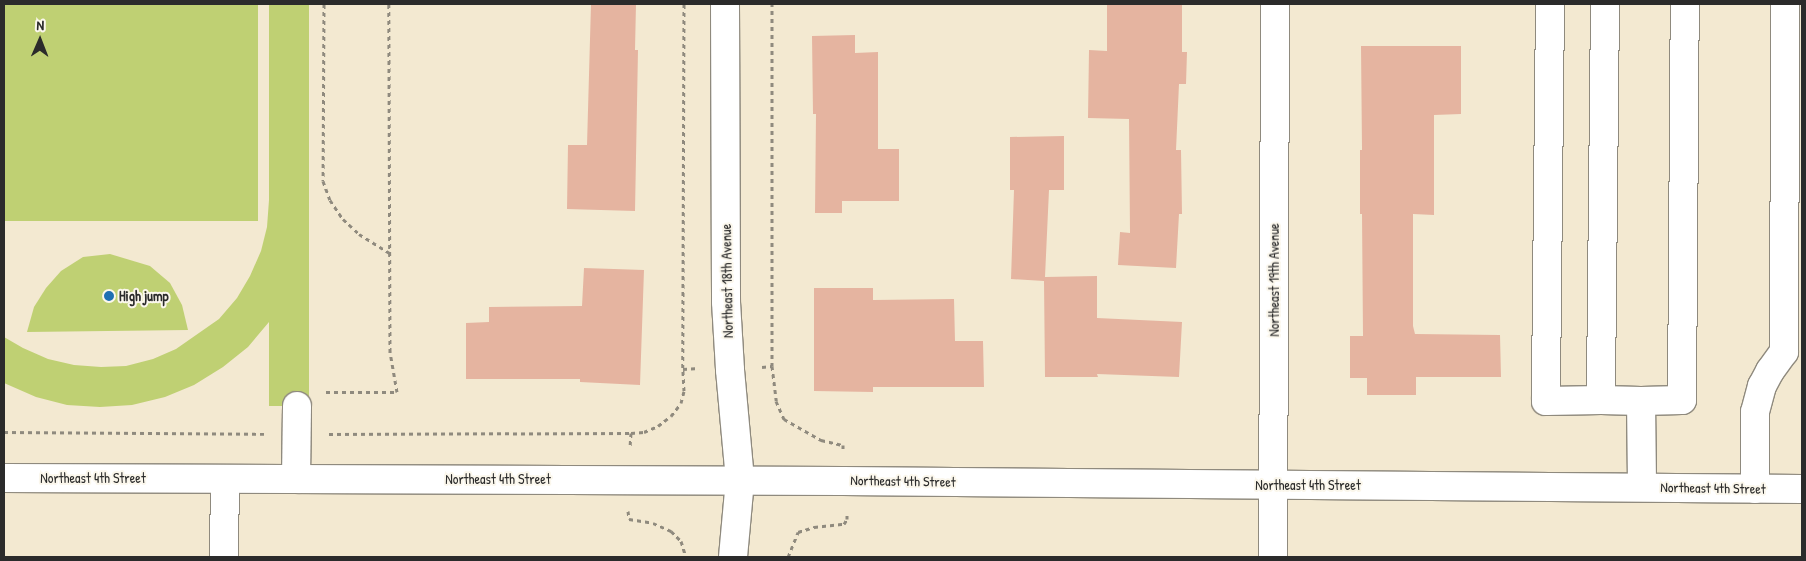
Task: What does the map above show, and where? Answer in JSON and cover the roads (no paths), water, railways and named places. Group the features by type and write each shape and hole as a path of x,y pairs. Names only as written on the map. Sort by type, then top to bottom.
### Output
{"street":[{"name":"Northeast 18th Avenue","path":"725,4 726,302 740,480 733,557"},
{"name":"Northeast 19th Avenue","path":"1273,557 1275,4"},
{"path":"1550,4 1546,401 1682,400 1685,4"},
{"path":"1601,400 1605,4"},
{"path":"1755,489 1754,412 1762,386 1784,352 1785,4"},
{"path":"296,479 308,399"},
{"path":"1641,401 1642,488"},
{"name":"Northeast 4th Street","path":"4,478 740,480 1802,489"},
{"path":"224,557 225,479"}],"place":[{"name":"High jump","path":"109,296"}]}
